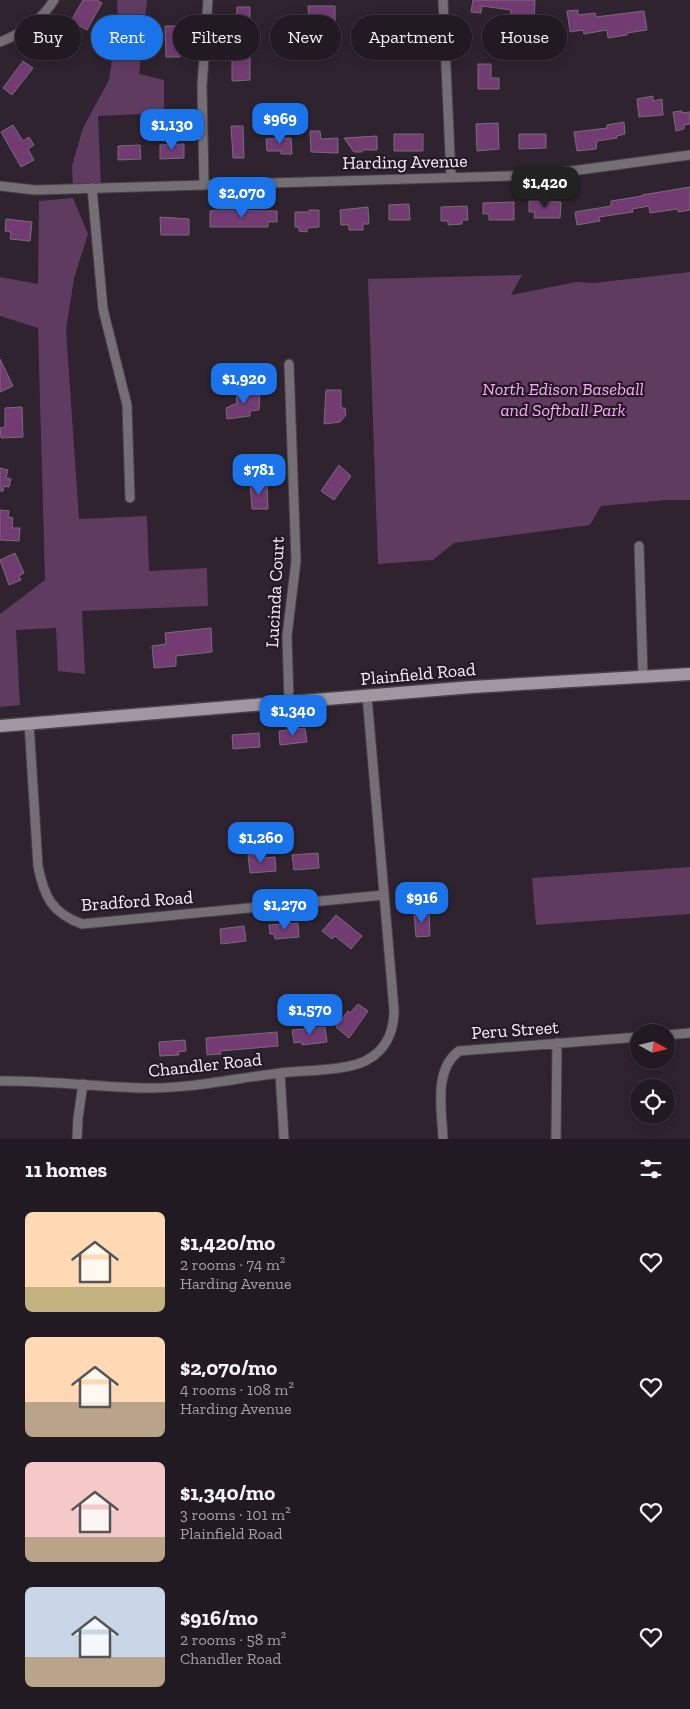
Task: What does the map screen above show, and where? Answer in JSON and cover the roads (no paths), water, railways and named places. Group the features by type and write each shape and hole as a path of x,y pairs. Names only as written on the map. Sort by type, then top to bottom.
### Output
{"street":[{"path":"0,42 42,17 54,0"},
{"path":"204,184 202,79 208,0"},
{"path":"443,0 451,177"},
{"name":"Harding Avenue","path":"0,186 35,190 550,174 690,155"},
{"path":"92,188 102,309 127,404 130,498"},
{"name":"Lucinda Court","path":"289,701 287,636 296,561 290,364"},
{"path":"639,546 643,675"},
{"name":"Plainfield Road","path":"0,726 472,687 643,675 690,674"},
{"name":"Chandler Road","path":"0,1081 25,1080 146,1088 179,1087 280,1073 356,1066 369,1060 382,1047 390,1036 394,1022 394,1010 367,696"},
{"name":"Bradford Road","path":"29,723 38,866 42,888 54,908 70,920 82,924 384,895"},
{"path":"675,1034 690,1033"},
{"name":"Peru Street","path":"443,1139 442,1082 444,1068 450,1057 459,1051 630,1038"},
{"path":"556,1139 557,1043"},
{"path":"280,1073 284,1139"},
{"path":"78,1139 78,1118 82,1084"}],"park label":[{"name":"North Edison Baseball and Softball Park","path":"563,399"}]}
